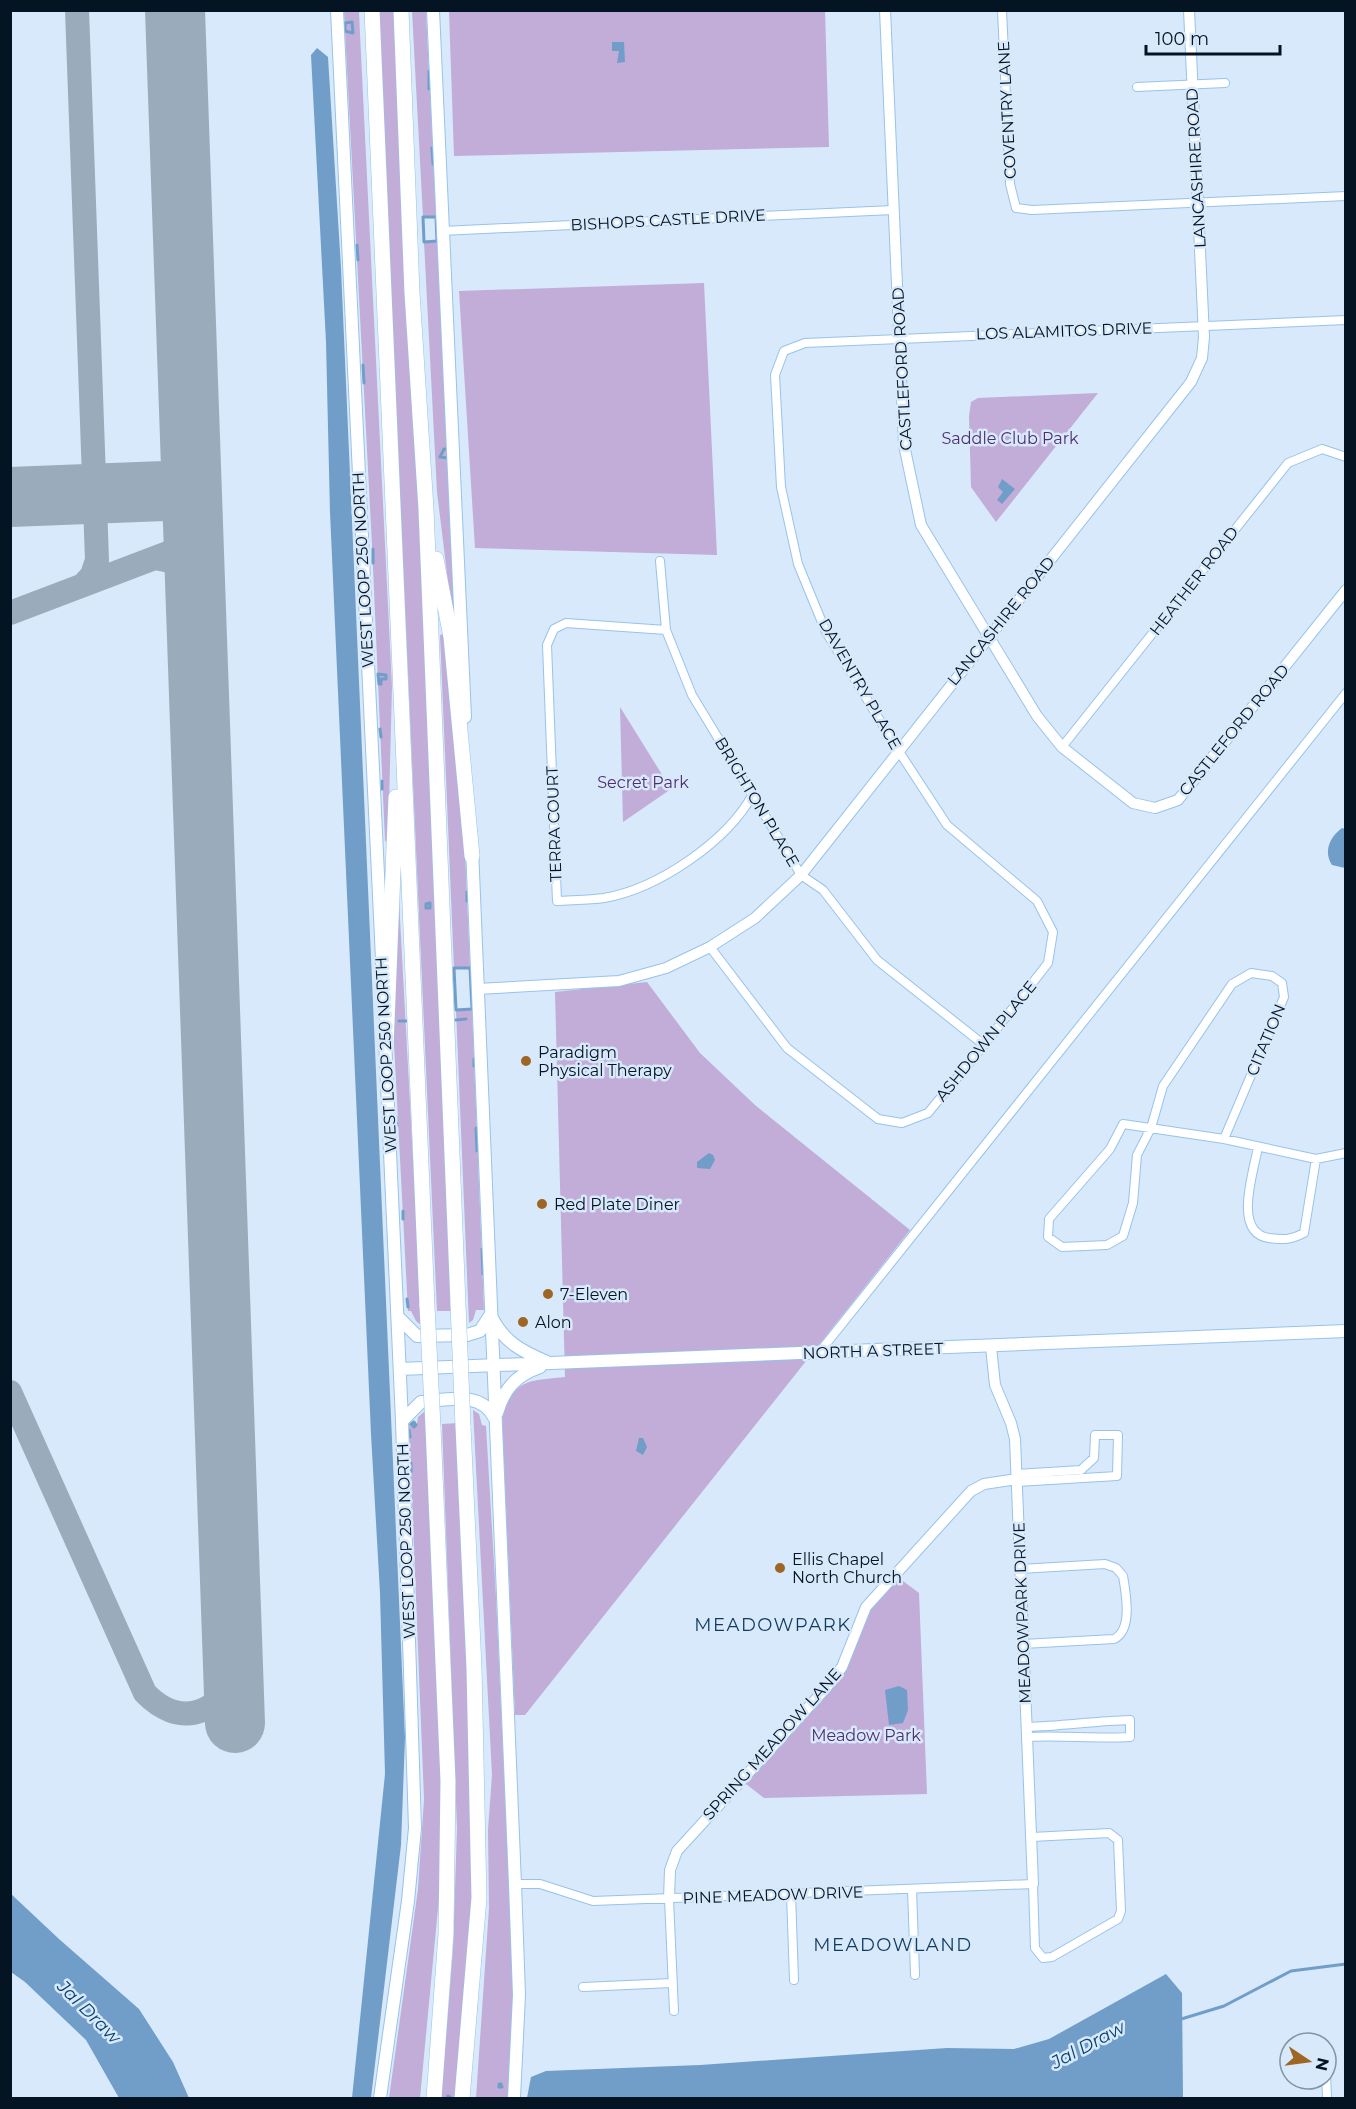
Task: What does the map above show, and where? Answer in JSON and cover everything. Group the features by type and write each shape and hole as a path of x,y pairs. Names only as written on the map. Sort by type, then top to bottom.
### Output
{"highway":[{"path":"372,10 448,1781 446,1924 438,2054 432,2098"},
{"path":"401,10 412,293 426,509 474,1668 479,1898 462,2098"},
{"path":"426,509 451,637 472,856"},
{"path":"386,1047 399,680"}],"main road":[{"name":"WEST LOOP 250 NORTH","path":"337,10 398,1317 415,1828 408,1901 380,2098"},
{"path":"433,10 472,856 515,1884 519,1995 514,2098"},
{"path":"398,1317 417,1336 467,1335 480,1331 491,1314"},
{"path":"491,1314 498,1330 510,1343 552,1364"},
{"name":"NORTH A STREET","path":"400,1369 1346,1331"},
{"path":"495,1420 501,1400 519,1376 552,1364"},
{"path":"402,1421 421,1402 474,1399 489,1408 495,1420"}],"street":[{"name":"CASTLEFORD ROAD","path":"885,10 904,445 921,525 1037,716 1062,747 1133,803 1155,807 1178,800 1346,590"},
{"name":"COVENTRY LANE","path":"1002,10 1010,184 1016,208 1032,210 1198,202"},
{"name":"LANCASHIRE ROAD","path":"477,989 619,981 666,968 710,948 755,918 801,875 1191,382 1202,358 1203,325 1189,10"},
{"path":"1137,87 1225,83"},
{"path":"1198,202 1346,196"},
{"name":"BISHOPS CASTLE DRIVE","path":"442,231 893,210"},
{"name":"LOS ALAMITOS DRIVE","path":"784,351 805,343 1346,320"},
{"name":"DAVENTRY PLACE","path":"784,351 775,375 781,487 798,564 826,632 947,825 1037,901 1052,929"},
{"name":"HEATHER ROAD","path":"1062,747 1288,463 1322,449 1346,457"},
{"name":"BRIGHTON PLACE","path":"660,561 666,630 692,695 801,875 823,890 877,960 984,1045"},
{"name":"TERRA COURT","path":"666,630 566,623 554,629 547,645 557,901 605,898 668,875 722,835 753,794"},
{"path":"818,1354 1346,693"},
{"name":"ASHDOWN PLACE","path":"710,948 787,1048 878,1119 902,1122 928,1113 1048,963 1052,929"},
{"name":"CITATION","path":"1151,1128 1124,1124 1110,1149 1049,1219 1048,1237 1062,1247 1107,1245 1123,1236 1134,1203 1137,1155 1151,1128 1163,1086 1232,984 1251,973 1272,976 1282,983 1284,997 1224,1139"},
{"path":"1151,1128 1224,1139 1316,1159 1346,1153"},
{"path":"1258,1147 1246,1211 1252,1229 1263,1237 1287,1241 1304,1233 1316,1159"},
{"name":"MEADOWPARK DRIVE","path":"991,1347 995,1385 1013,1431 1017,1478 1033,1884"},
{"path":"1017,1478 1118,1475 1117,1434 1095,1435 1094,1458 1083,1475"},
{"name":"SPRING MEADOW LANE","path":"669,1899 670,1870 677,1851 836,1675 847,1656 866,1607 971,1491 984,1484 1017,1478"},
{"path":"1020,1569 1104,1564 1113,1566 1123,1576 1126,1623 1121,1634 1114,1639 1023,1644"},
{"path":"1130,1720 1130,1737 1088,1739 1072,1735 1027,1732 1083,1721 1130,1720"},
{"path":"1071,1725 1072,1735"},
{"path":"1032,1836 1108,1833 1115,1835 1118,1840 1121,1911 1112,1925 1052,1957 1043,1958 1035,1948 1033,1884"},
{"name":"PINE MEADOW DRIVE","path":"515,1884 540,1884 593,1901 1033,1884"},
{"path":"912,1888 915,1975"},
{"path":"790,1894 794,1980"},
{"path":"669,1899 674,2011"},
{"path":"583,1988 672,1983"}],"green space":[{"path":"344,11 359,11 392,687 388,842 385,841"},
{"path":"378,11 394,11 424,626 453,1311 437,1311"},
{"path":"412,11 426,11 436,217 423,217"},
{"path":"449,11 825,11 829,147 454,156"},
{"path":"437,241 456,622 453,622 437,492 424,242"},
{"path":"704,283 717,555 475,548 459,291"},
{"name":"Saddle Club Park","path":"1098,393 996,522 971,487 969,416 971,402 978,398"},
{"path":"445,634 463,805 470,968 454,968 440,635"},
{"name":"Secret Park","path":"620,707 671,789 623,822"},
{"path":"399,900 422,1326 416,1321 411,1311 408,1311 392,1005"},
{"path":"647,982 700,1053 755,1105 910,1230 525,1715 515,1715 502,1414 507,1402 519,1387 534,1381 565,1377 555,992"},
{"path":"472,1009 484,1310 476,1310 473,1320 469,1323 456,1010"},
{"path":"473,1410 479,1414 482,1425 486,1426 496,1597 514,1998 509,2098 476,2098 489,1908 488,1830 492,1775"},
{"path":"425,1411 441,1744 440,1887 420,2098 389,2098 418,1889 424,1799 409,1424 417,1424 418,1417"},
{"path":"458,1423 473,1842 470,1942 457,2098 441,2098 453,1950 457,1829 442,1424"},
{"name":"Meadow Park","path":"899,1578 919,1593 927,1794 764,1798 741,1780 842,1674 865,1608"}],"water":[{"path":"612,42 624,42 625,62 617,63 619,51 612,51"},
{"path":"317,48 328,57 341,268 405,1738 401,1845 371,2098 352,2098 385,1774 380,1593 330,512 326,342 311,55"},
{"path":"1002,479 1015,489 1002,504 997,500 1003,492 998,487"},
{"path":"1342,828 1345,829 1345,868 1332,865 1328,855 1331,840"},
{"path":"709,1153 715,1160 710,1169 697,1168 697,1162"},
{"path":"639,1438 643,1438 647,1447 643,1455 636,1451"},
{"path":"899,1686 907,1690 908,1710 903,1723 889,1725 885,1690"},
{"path":"10,1893 139,2009 173,2062 189,2098 119,2098 86,2040 25,1982 11,1972"},
{"path":"1166,1974 1182,1993 1183,2098 527,2098 531,2077 546,2071 700,2065 947,2048 1014,2049 1049,2039"}],"waterway":[{"path":"352,22 353,33 345,31 345,23 352,22"},
{"path":"429,71 429,89"},
{"path":"432,148 433,164"},
{"path":"423,217 436,217 437,241 424,242 423,217"},
{"path":"357,245 358,260"},
{"path":"363,365 364,383"},
{"path":"444,449 448,449 448,458 440,457 444,449"},
{"path":"373,549 373,563"},
{"path":"378,674 386,675 386,679 381,679 381,684 379,684 378,674"},
{"path":"380,729 381,737"},
{"path":"382,781 382,789"},
{"path":"467,892 467,901"},
{"path":"430,903 430,908 426,908 426,904 430,903"},
{"path":"454,968 470,968 472,1009 456,1010 454,968"},
{"path":"456,1020 466,1019"},
{"path":"399,1021 407,1021"},
{"path":"474,1059 474,1066"},
{"path":"396,1117 397,1126"},
{"path":"476,1128 477,1151"},
{"path":"403,1211 403,1219"},
{"path":"482,1249 483,1274"},
{"path":"407,1299 408,1307"},
{"path":"414,1422 416,1425 414,1427 411,1424 414,1422"},
{"path":"409,1430 410,1437"},
{"path":"411,1463 411,1472"},
{"name":"Jal Draw","path":"1178,2020 1224,2006 1291,1971 1346,1964"},
{"path":"499,2084 501,2084 502,2087 499,2087 499,2084"},
{"path":"447,2098 448,2096 451,2098"}],"taxiway":[{"path":"77,10 97,560 92,575 83,585"},
{"path":"164,491 183,501 193,520"},
{"path":"69,494 88,505 96,519"},
{"path":"10,613 173,551 187,538 193,520"},
{"path":"155,558 180,563 195,581"},
{"path":"10,1392 145,1693 170,1710 183,1713 195,1712 207,1708 217,1700 234,1675"}],"runway":[{"path":"175,10 235,1723"},
{"path":"10,497 164,491"}],"place":[{"name":"Paradigm Physical Therapy","path":"526,1061"},
{"name":"Red Plate Diner","path":"542,1204"},
{"name":"7-Eleven","path":"548,1294"},
{"name":"Alon","path":"523,1322"},
{"name":"Ellis Chapel North Church","path":"780,1568"}],"district":[{"name":"MEADOWPARK","path":"773,1625"},
{"name":"MEADOWLAND","path":"893,1945"}]}
